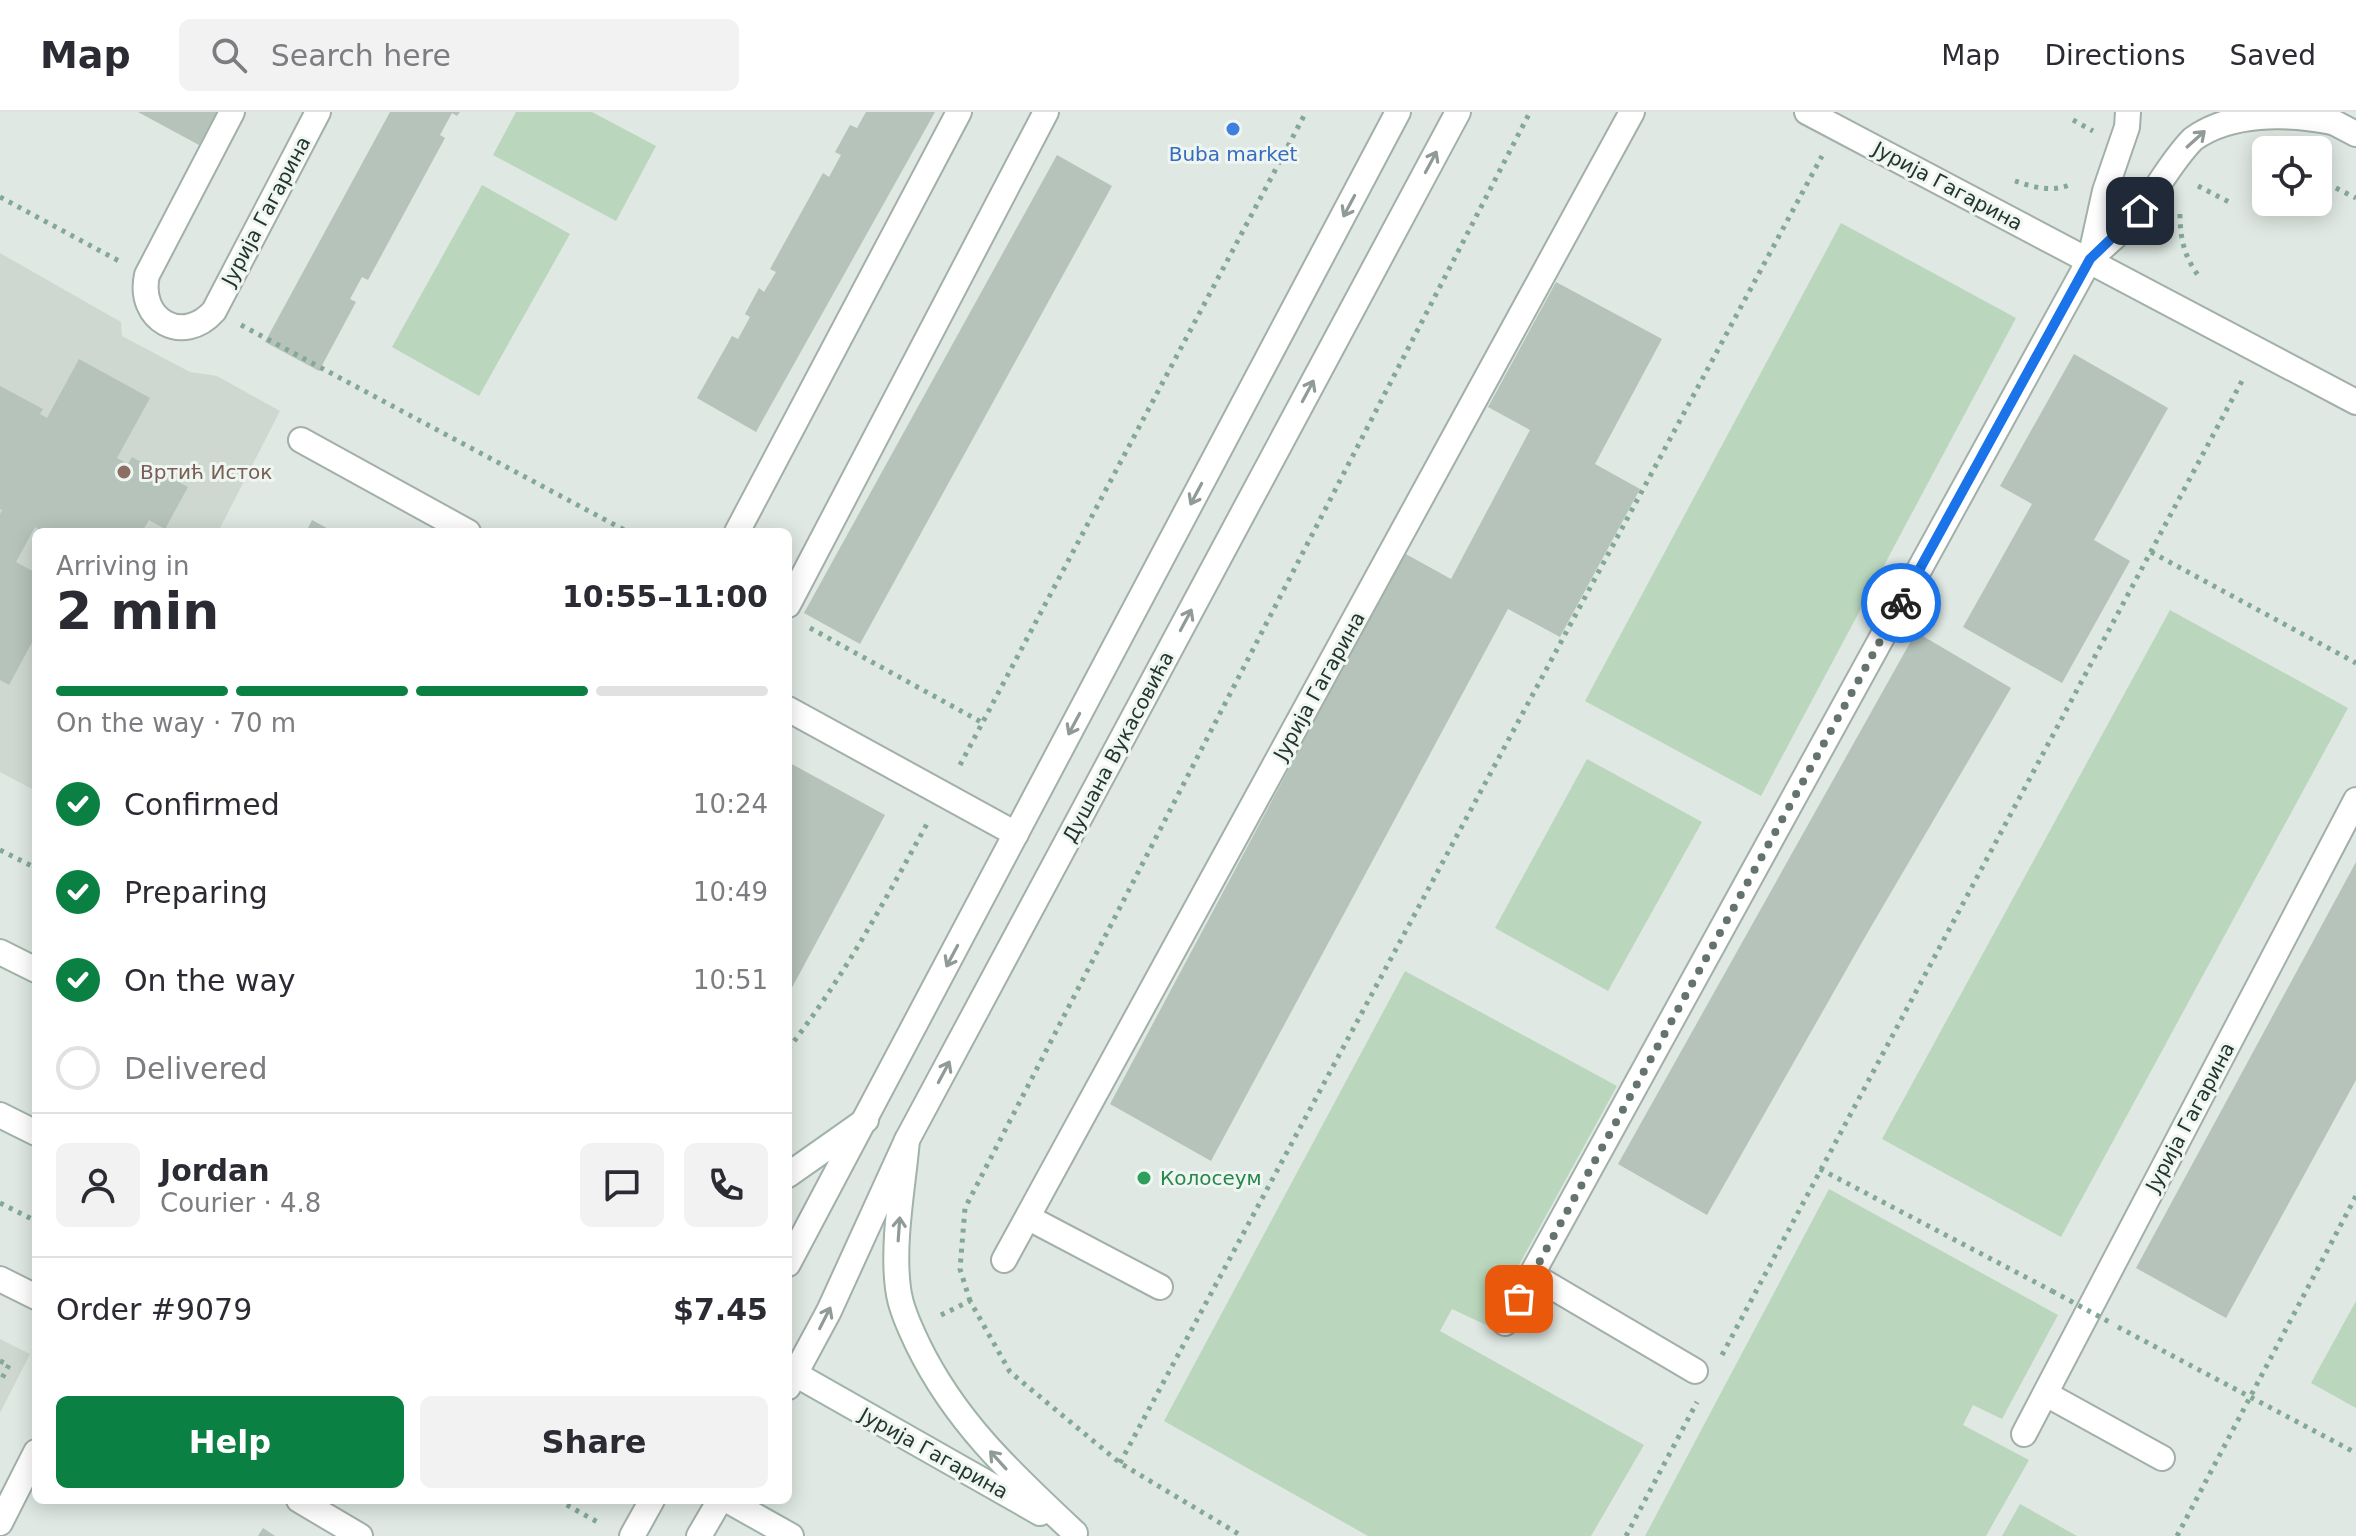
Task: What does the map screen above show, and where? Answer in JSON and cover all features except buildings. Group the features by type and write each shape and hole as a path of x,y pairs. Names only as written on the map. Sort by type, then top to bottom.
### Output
{"street":[{"path":"214,311 204,322 193,326 170,325 151,311 145,300 144,288 147,275 232,112"},
{"name":"Јурија Гагарина","path":"214,311 318,112"},
{"path":"739,528 959,112"},
{"path":"795,615 1046,112"},
{"path":"792,1257 1398,112"},
{"name":"Душана Вукасовића","path":"792,1374 829,1311 907,1140 1458,112"},
{"name":"Јурија Гагарина","path":"1004,1260 1632,112"},
{"name":"Јурија Гагарина","path":"1807,112 2356,402"},
{"path":"1505,1323 2090,259 2105,191 2127,127 2128,112"},
{"path":"2090,259 2140,211 2194,137 2214,124 2251,112 2282,112 2323,117 2356,134"},
{"path":"301,440 461,528"},
{"path":"792,711 1016,834"},
{"name":"Јурија Гагарина","path":"2024,1434 2356,800"},
{"path":"0,952 32,968"},
{"path":"0,1115 32,1131"},
{"path":"792,1172 866,1120"},
{"path":"907,1140 898,1236 898,1288 911,1329 927,1363 963,1421 1006,1469 1078,1534"},
{"path":"1029,1218 1160,1287"},
{"path":"1532,1275 1704,1377"},
{"path":"0,1279 32,1295"},
{"name":"Јурија Гагарина","path":"792,1378 1078,1534"},
{"path":"2046,1394 2162,1458"},
{"path":"0,1523 32,1460"},
{"path":"306,1504 360,1536"},
{"path":"621,1532 648,1504"},
{"path":"699,1536 718,1504"},
{"path":"734,1504 791,1536"}],"path":[{"path":"792,1044 859,946 944,795 1306,112"},
{"path":"1242,1536 1120,1463 1010,1372 970,1301 960,1269 965,1208 1530,112"},
{"path":"1120,1463 1837,128"},
{"path":"2189,193 2204,174"},
{"path":"2010,179 2051,189 2066,187 2079,179"},
{"path":"2195,185 2229,202"},
{"path":"2332,186 2356,198"},
{"path":"0,197 147,275"},
{"path":"2184,201 2180,215 2183,247 2190,264 2205,284"},
{"path":"214,311 621,528"},
{"path":"1626,1536 1704,1377 1820,1169 2258,350"},
{"path":"2151,552 2356,663"},
{"path":"795,615 983,723"},
{"path":"0,850 32,866"},
{"path":"1820,1169 2356,1453"},
{"path":"2177,1536 2356,1196"},
{"path":"0,1203 32,1219"},
{"path":"911,1329 970,1301"},
{"path":"0,1361 9,1365 0,1382"},
{"path":"566,1504 621,1532"}],"shaded area":[{"name":"Вртић Исток","path":"0,253 121,322 122,336 190,372 217,376 280,411 220,528 32,528 32,789 0,772"},
{"path":"0,1339 30,1354 0,1413"}],"green space":[{"path":"516,112 592,112 656,146 616,221 493,155"},
{"path":"482,185 570,234 479,396 392,347"},
{"path":"1841,223 2016,318 1761,796 1585,701"},
{"path":"2170,610 2348,708 2061,1237 1882,1139"},
{"path":"1587,759 1702,822 1608,991 1495,928"},
{"path":"1405,971 1617,1086 1486,1325 1452,1309 1440,1331 1644,1445 1591,1536 1368,1536 1164,1421"},
{"path":"1829,1189 2058,1315 2002,1419 1973,1405 1963,1425 2029,1460 1986,1536 1645,1536"},
{"path":"2356,1301 2356,1408 2311,1383"},
{"path":"2020,1504 2077,1536 2002,1536"}],"way so far":[{"path":"1519,1299 1901,603"}],"place":[{"name":"Buba market","path":"1233,129"},
{"name":"Вртић Исток","path":"124,472"},
{"name":"Колосеум","path":"1144,1178"}],"route":[{"path":"1901,603 2090,259 2140,211"}]}
